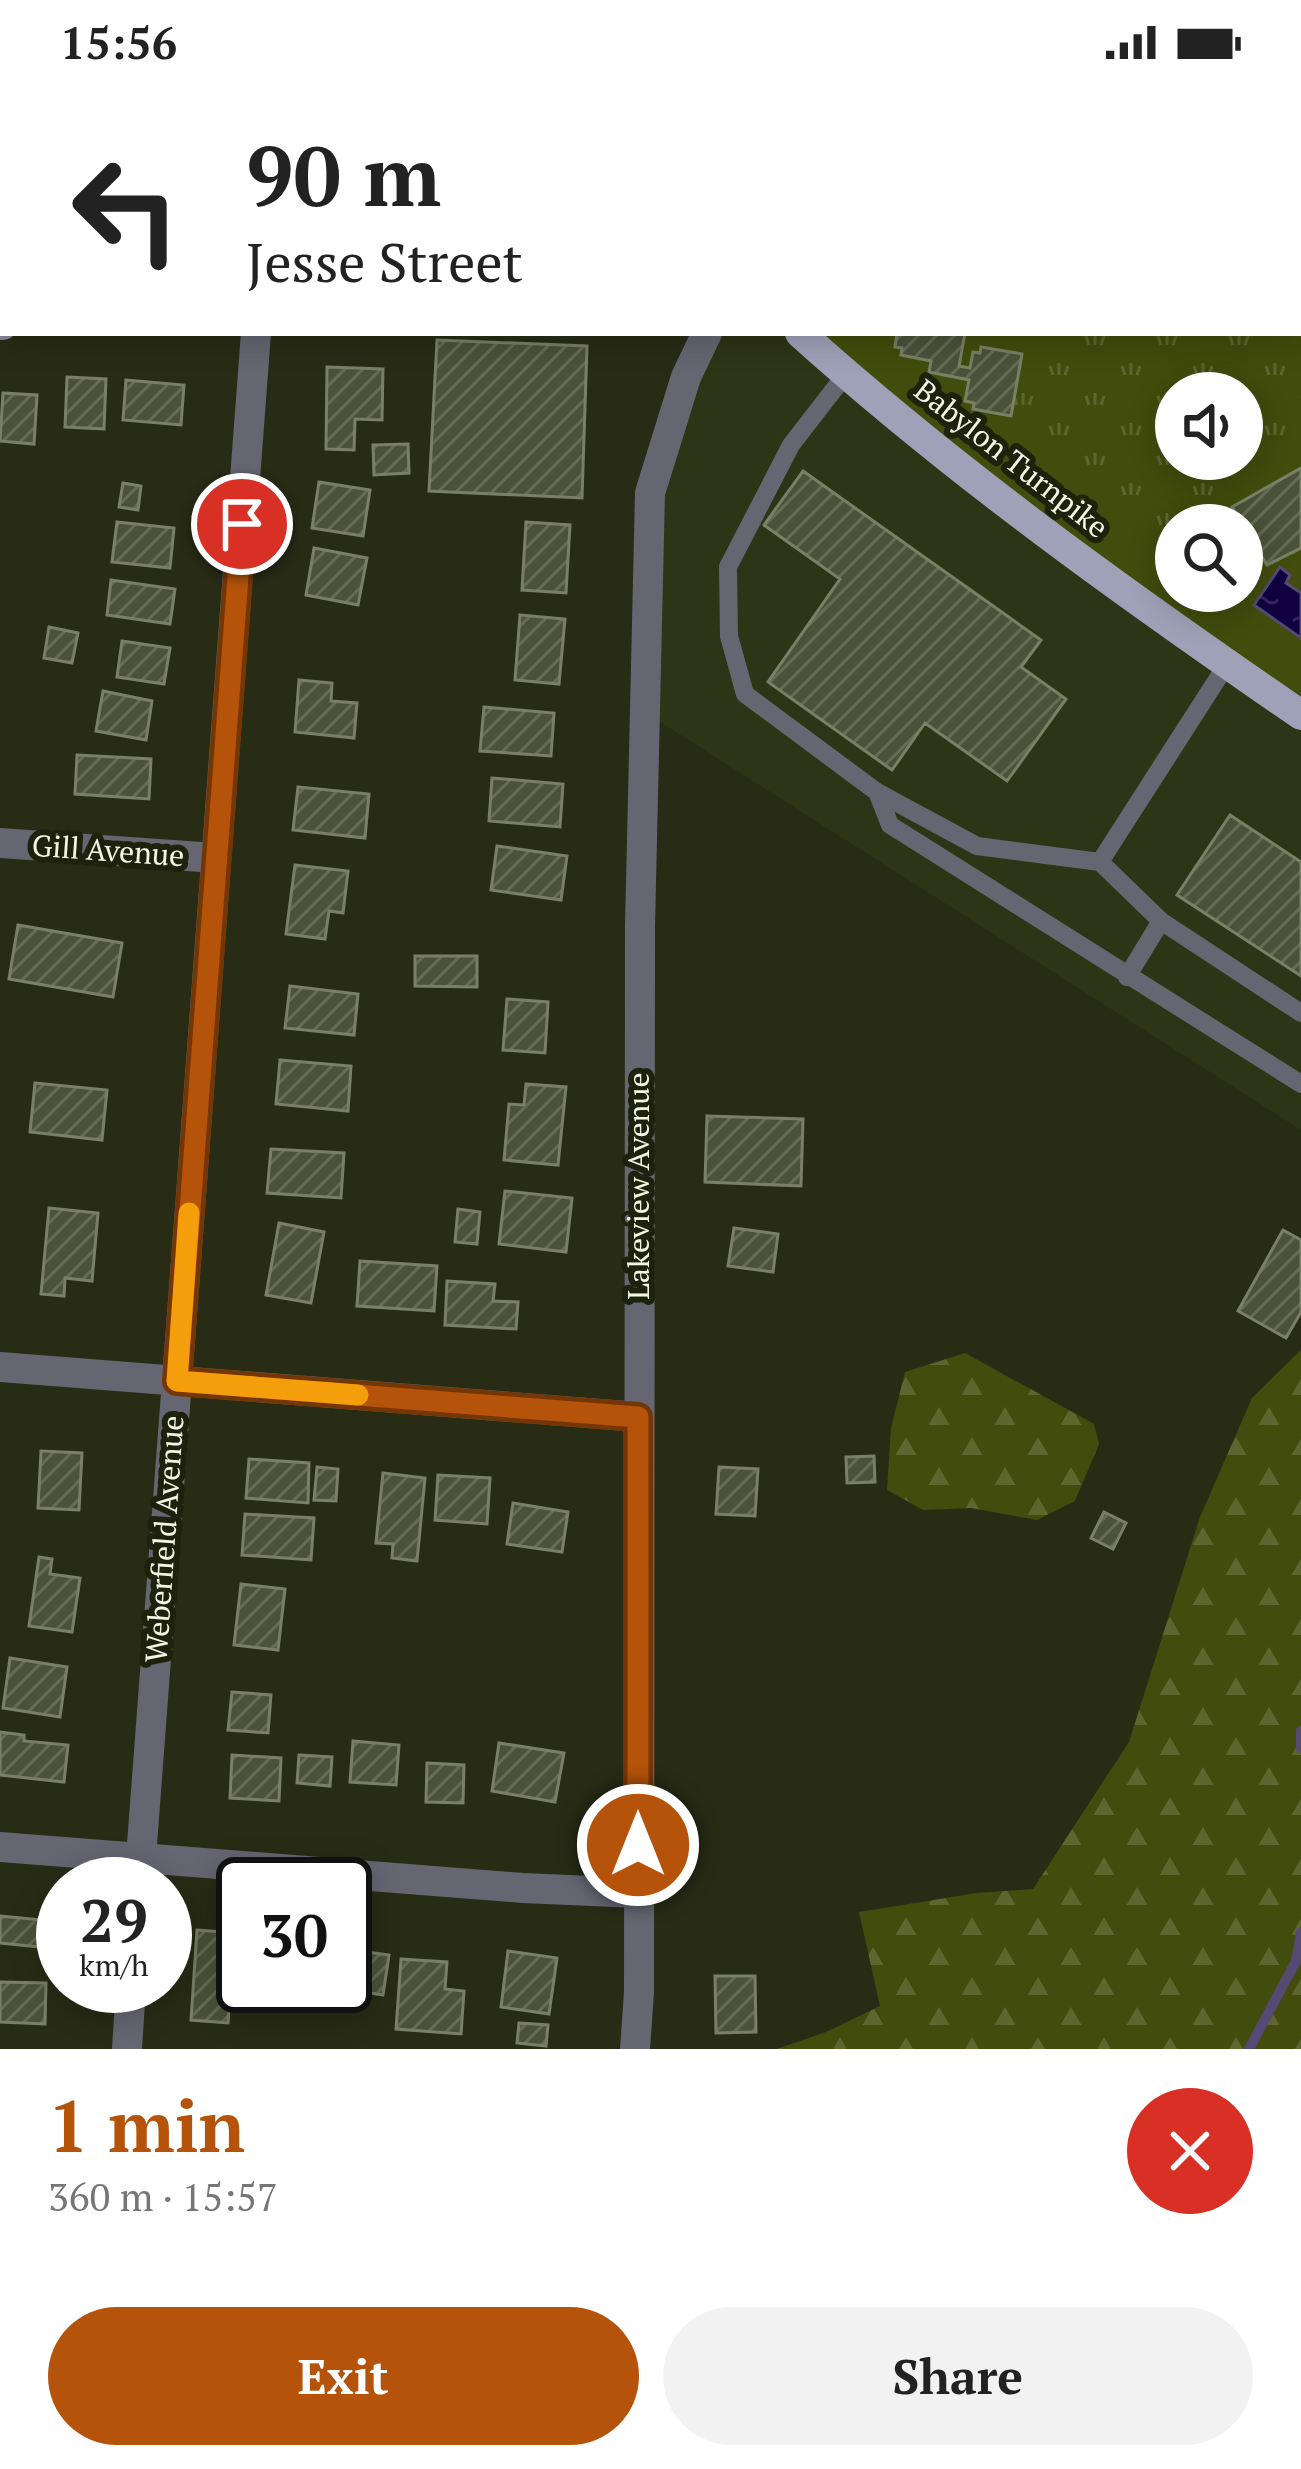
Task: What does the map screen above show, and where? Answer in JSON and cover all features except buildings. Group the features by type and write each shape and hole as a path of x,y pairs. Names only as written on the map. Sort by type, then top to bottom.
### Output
{"main road":[{"name":"Babylon Turnpike","path":"803,336 1120,590 1301,715"}],"street":[{"name":"Weberfield Avenue","path":"141,1857 256,336"},
{"name":"Lakeview Avenue","path":"635,2049 640,926 650,493 686,377 706,336"},
{"name":"Gill Avenue","path":"0,843 216,858"},
{"path":"0,1367 638,1417"},
{"path":"0,1847 58,1857"},
{"path":"192,1873 638,1893"},
{"path":"127,2049 129,2013"}],"lane":[{"path":"846,374 791,446 728,567 729,636 745,694 877,792 977,846 1100,862 1161,921 1301,1013"},
{"path":"1100,862 1227,664"},
{"path":"877,792 890,825 1301,1084"},
{"path":"1127,977 1161,921"}],"shaded area":[{"path":"714,336 797,336 1301,720 1301,1130 654,718 656,494"}],"green space":[{"path":"797,336 1301,336 1301,720 1159,612 1263,612 1263,504 1155,504 1155,609"},
{"path":"1047,336 1301,336 1301,441 1263,467 1263,372 1155,372 1155,480 1243,480 1208,504 1155,504 1153,541 1019,409 1012,410 1022,354"},
{"path":"1301,1350 1301,2049 777,2049 880,2006 859,1912 1033,1889 1129,1742 1200,1517 1252,1398"},
{"path":"965,1353 1094,1424 1099,1444 1075,1501 1037,1520 971,1508 923,1510 887,1490 891,1428 905,1372"}],"water":[{"path":"1280,567 1290,575 1286,583 1301,593 1301,638 1263,611 1263,592"}],"waterway":[{"path":"1301,1731 1301,1748"},
{"path":"1249,2049 1296,1961 1301,1932"}],"slow traffic":[{"path":"189,1213 177,1381 358,1395"}],"route":[{"path":"242,524 177,1381 638,1417 638,1845"}]}
